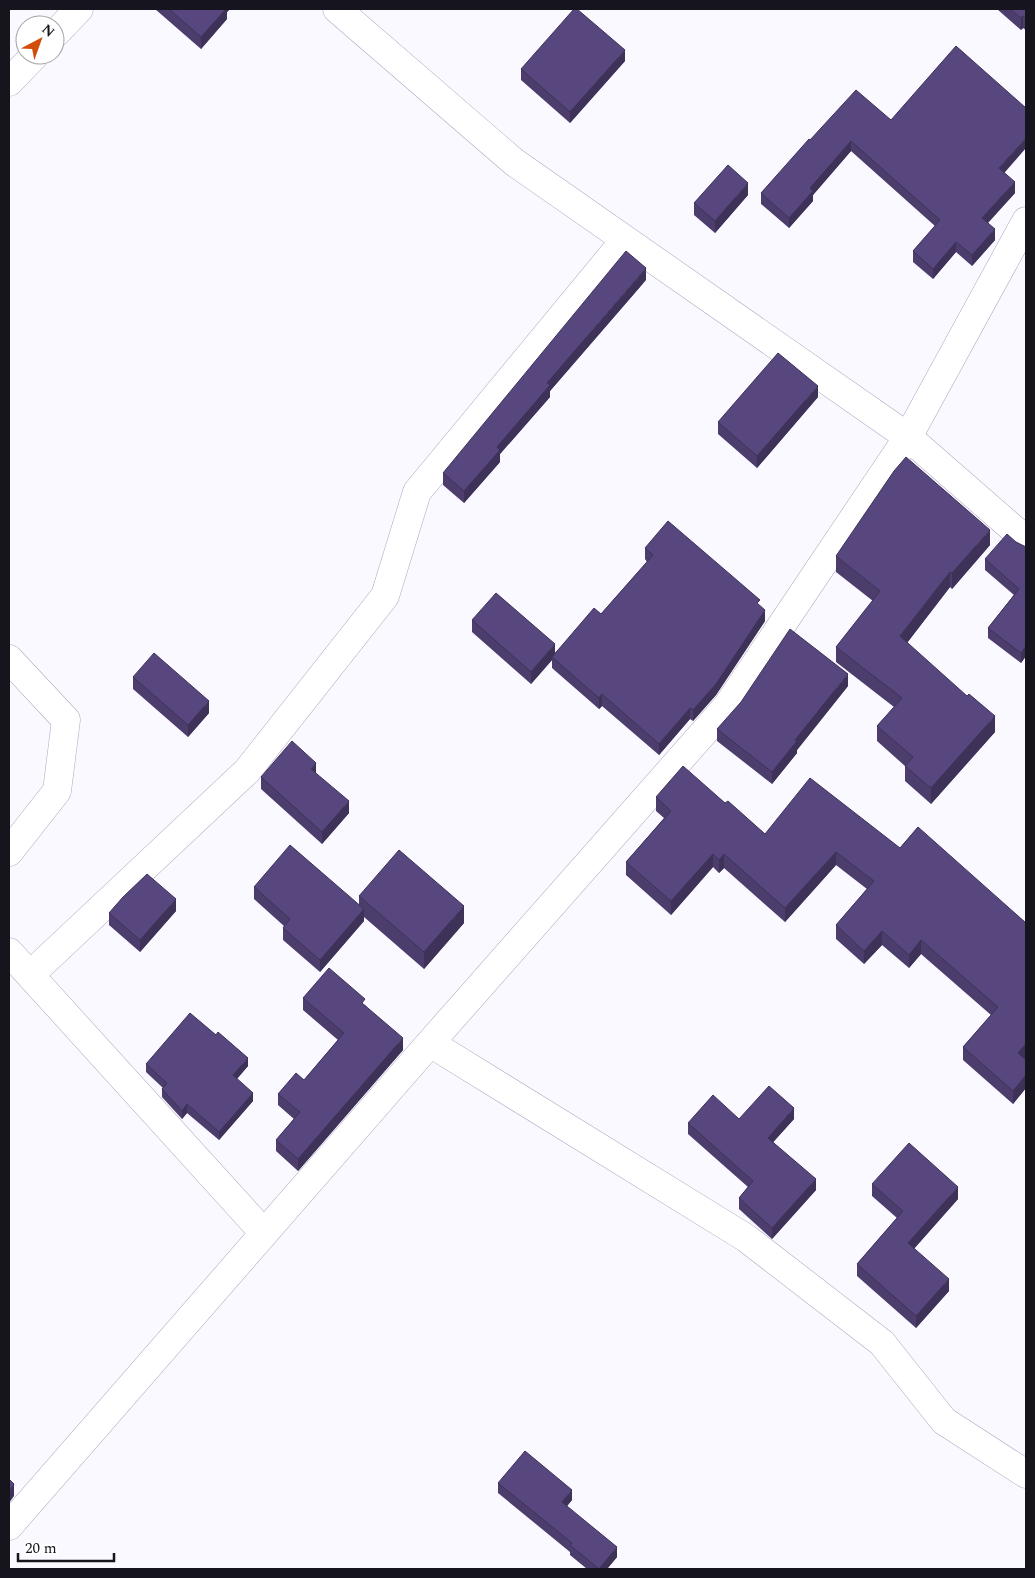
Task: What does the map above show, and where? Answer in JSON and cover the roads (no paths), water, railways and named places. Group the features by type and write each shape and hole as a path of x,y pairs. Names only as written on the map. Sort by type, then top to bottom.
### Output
{"street":[{"path":"65,24 79,9"},
{"path":"337,9 514,162 908,437 1026,540"},
{"path":"9,82 25,65"},
{"path":"9,1526 728,705 908,437 1026,221"},
{"path":"30,976 247,771 385,596 417,492 625,240"},
{"path":"9,658 66,720 57,791 9,852"},
{"path":"9,952 264,1233"},
{"path":"430,1043 746,1238 882,1343 944,1420 1026,1474"}]}
